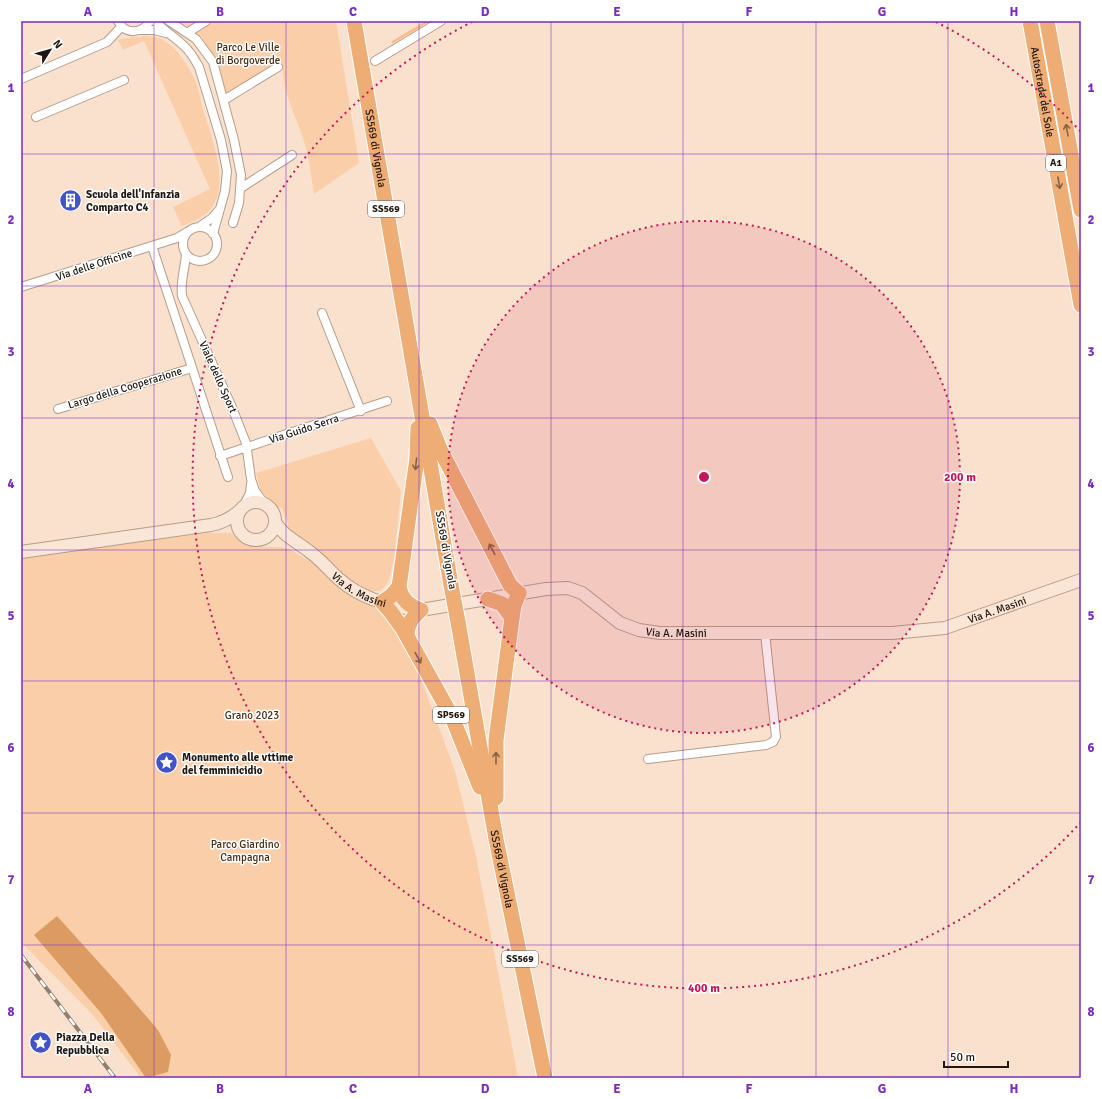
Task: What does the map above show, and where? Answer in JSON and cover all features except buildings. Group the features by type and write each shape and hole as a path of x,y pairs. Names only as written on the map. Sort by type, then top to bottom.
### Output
{"highway":[{"name":"SS569 di Vignola","path":"354,21 496,840 545,1078"},
{"name":"Autostrada del Sole","path":"1030,21 1081,305"},
{"name":"Autostrada del Sole","path":"1047,21 1081,210"},
{"path":"419,397 441,451 510,585 519,593 514,605 496,740 496,840"},
{"path":"407,636 407,630 411,621 421,610 406,602 399,587 417,458 419,397"},
{"path":"488,599 499,591 505,573"},
{"path":"382,602 391,596 399,587"},
{"path":"488,599 502,604 512,618"},
{"name":"SP569","path":"382,602 398,621 452,717 477,779 496,840"}],"street":[{"path":"141,30 146,27 150,21"},
{"path":"155,21 185,47 199,67 221,140 227,171 225,192 213,234"},
{"path":"169,21 196,39 213,62 234,140 241,175 241,188 233,224"},
{"path":"187,33 206,21"},
{"path":"375,61 441,21"},
{"path":"21,79 107,42 120,24 131,32 154,30 169,34"},
{"path":"224,100 278,68"},
{"path":"36,117 124,80"},
{"path":"241,188 292,155"},
{"path":"184,250 183,240 187,232 199,227 212,218 221,207"},
{"path":"183,277 194,266 209,258 216,250 216,239 213,234 209,230 199,227"},
{"name":"Via delle Officine","path":"21,288 176,238 187,232"},
{"path":"166,241 176,243 194,260 204,261"},
{"name":"Largo della Cooperazione","path":"152,246 228,477"},
{"name":"Viale dello Sport","path":"184,250 183,277 181,285 182,296 231,405 247,447 251,479 250,494 241,509"},
{"path":"322,313 360,410"},
{"name":"Largo della Cooperazione","path":"58,408 192,368"},
{"name":"Via Guido Serra","path":"247,447 387,401"},
{"path":"220,456 247,447"},
{"name":"Viale dello Sport","path":"251,479 255,491 264,503"},
{"name":"Via A. Masini","path":"21,552 211,525 232,518 241,509 254,501 264,503 272,511 278,527 320,560 340,580 365,596 382,602 403,608 421,610 519,593 546,589 568,588 582,593 620,623 639,630 660,633 892,633 945,628 1081,580"},
{"path":"241,509 236,524 241,534"},
{"path":"264,538 272,532 275,522"},
{"name":"Via A. Masini","path":"211,525 233,529 252,540 262,540 264,538 298,544"},
{"path":"648,759 766,745 773,742 776,737 765,633"}],"green space":[{"name":"Parco Le Ville di Borgoverde","path":"180,21 336,21 359,163 314,194 307,152 287,96 283,69 229,103 216,60 201,36"},
{"path":"145,36 161,39 169,44 190,69 197,86 217,158 219,184 213,206 203,216 182,226 173,207 210,189 144,41 123,50 118,40"},
{"path":"371,438 401,491 394,560 388,583 380,591 370,591 345,576 331,572 326,558 320,550 300,539 286,528 288,524 282,508 278,507 260,489 256,473"},
{"name":"Parco Giardino Campagna","path":"208,533 231,533 244,543 262,547 281,547 289,549 342,580 380,599 421,679 455,771 476,856 518,1078 141,1078 93,1015 21,942 21,550 65,552"}],"shaded area":[{"path":"57,916 158,1030 171,1055 168,1072 146,1078 101,1013 34,935"}],"waterway":[{"path":"393,42 428,21"}],"railway":[{"path":"21,955 115,1078"}],"place":[{"name":"Scuola dell'Infanzia Comparto C4","path":"70,200"},
{"name":"Monumento alle vttime del femminicidio","path":"166,763"},
{"name":"Piazza Della Repubblica","path":"41,1043"}],"park label":[{"name":"Grano 2023","path":"252,715"}]}
